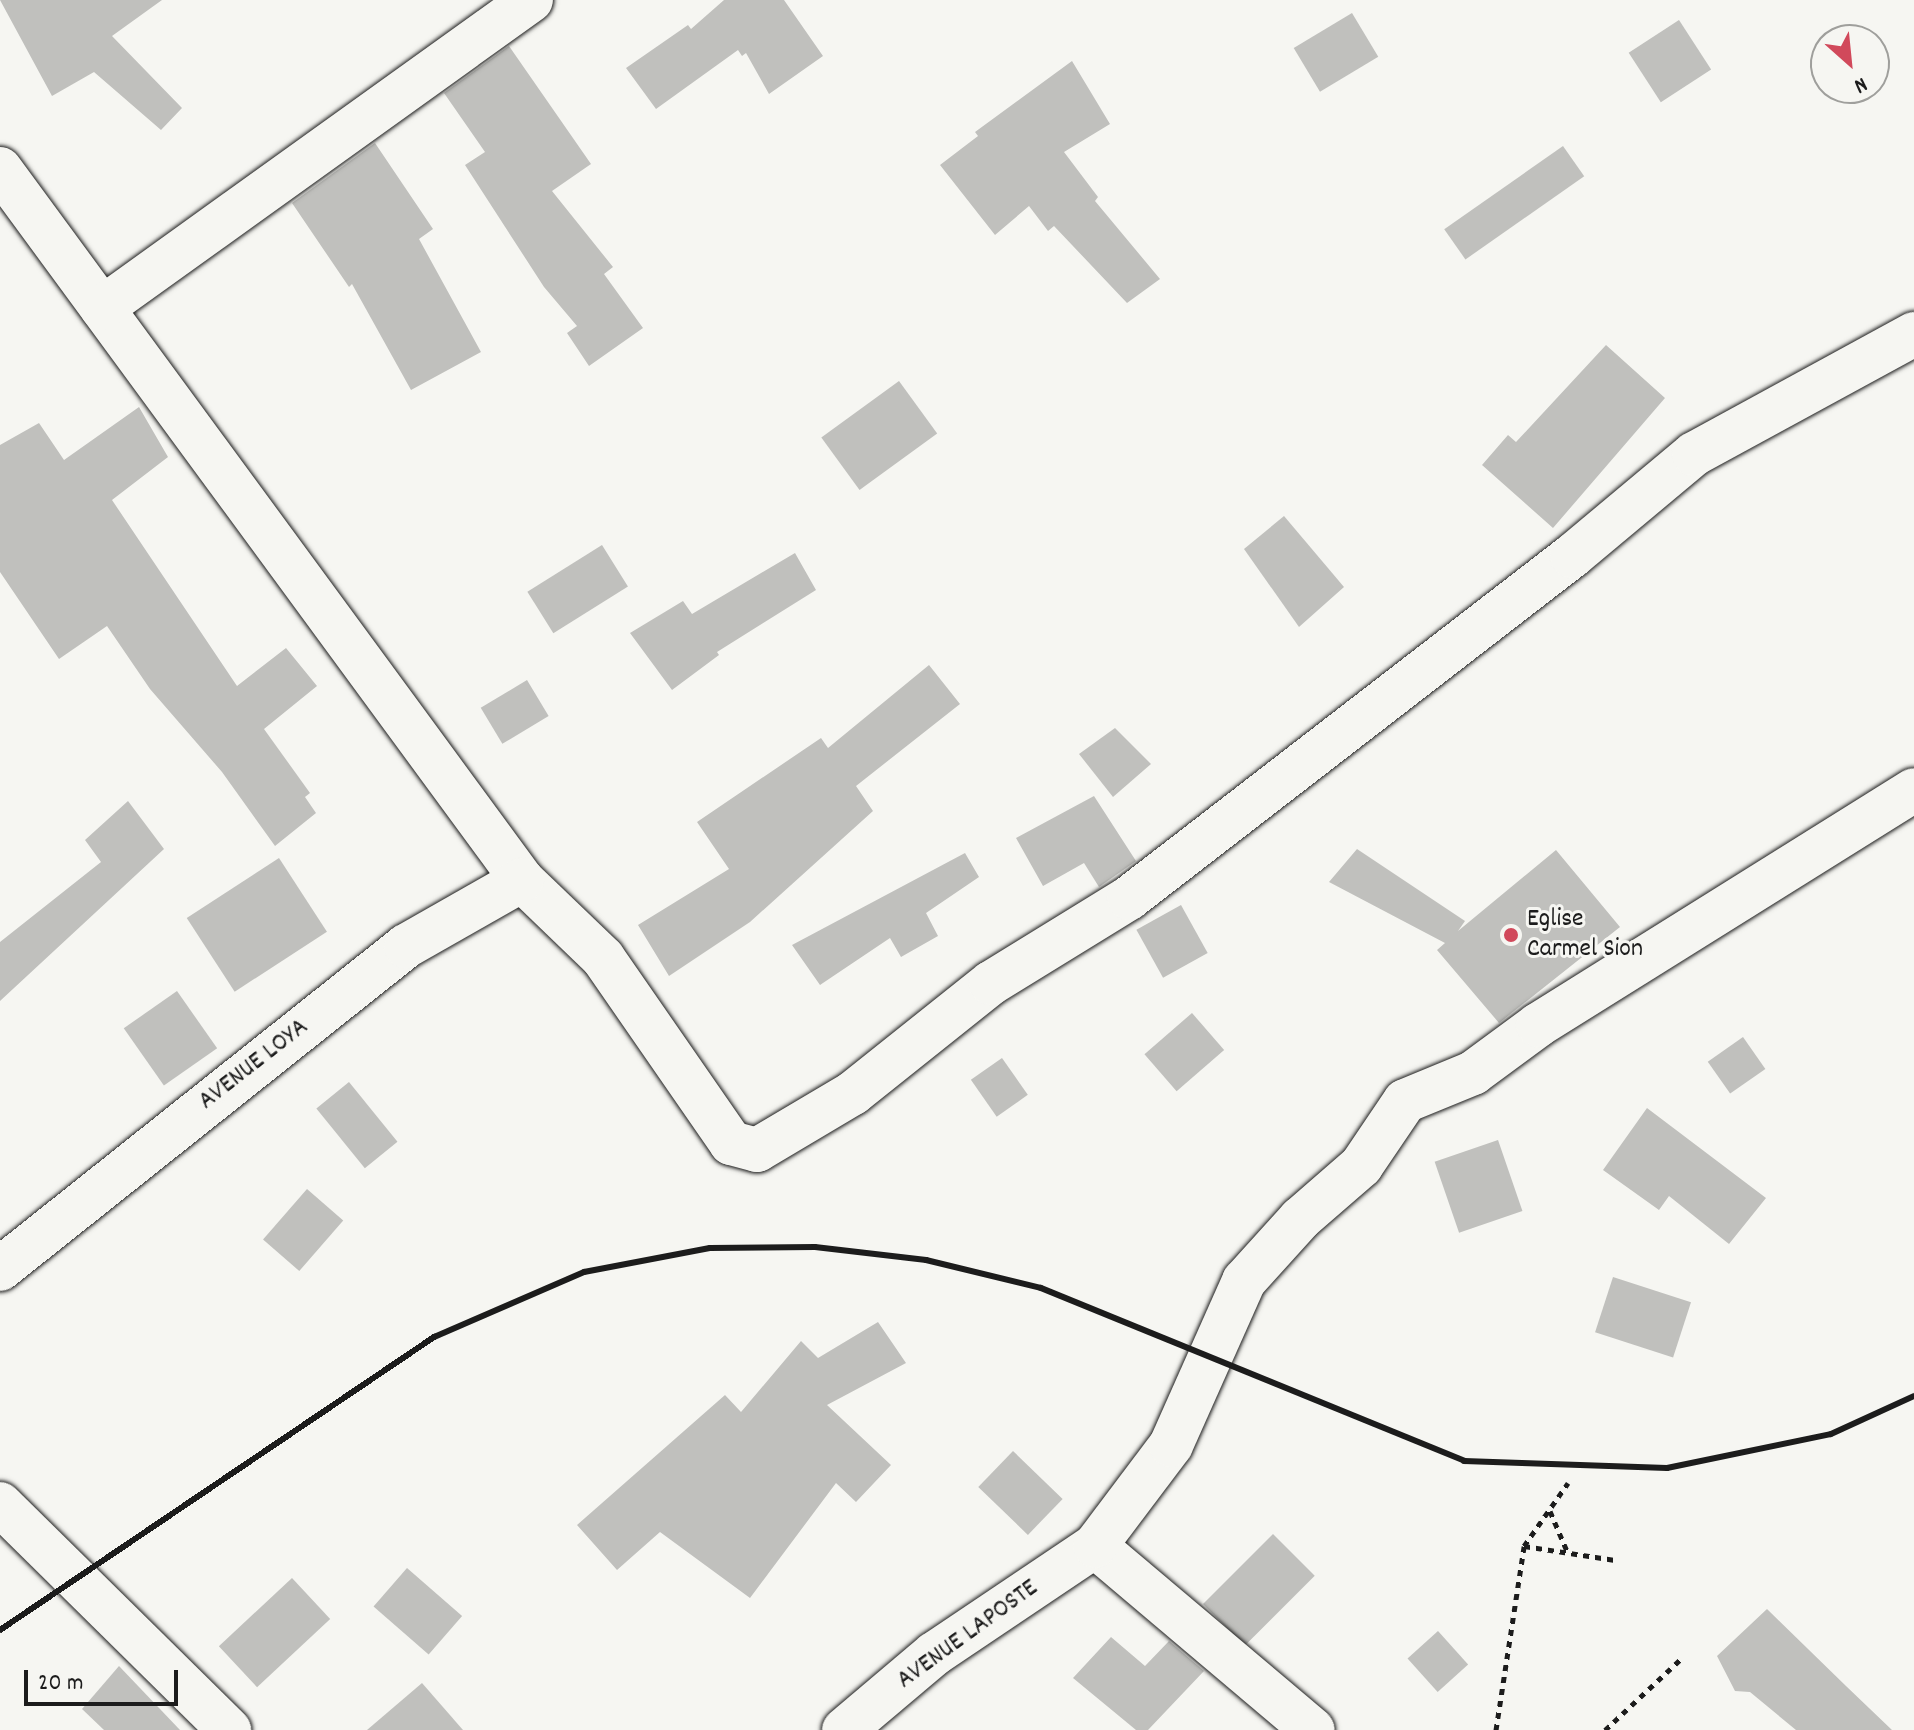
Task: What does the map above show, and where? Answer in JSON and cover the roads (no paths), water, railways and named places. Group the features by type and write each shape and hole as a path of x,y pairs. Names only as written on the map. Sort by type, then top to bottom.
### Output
{"street":[{"path":"102,308 531,0"},
{"path":"0,169 522,880 603,958 731,1143 757,1150 853,1093 991,983 1129,898 1560,566 1694,454 1914,334"},
{"name":"AVENUE LAPOSTE","path":"844,1730 934,1654 1095,1546 1171,1445 1244,1281 1300,1219 1361,1166 1405,1101 1473,1073 1538,1025 1914,790"},
{"name":"AVENUE LOYA","path":"0,1269 406,946 522,880"},
{"path":"0,1504 229,1730"},
{"path":"1095,1546 1313,1730"}],"railway":[{"path":"0,1630 434,1337 584,1272 710,1248 815,1247 926,1260 1041,1288 1464,1461 1667,1468 1831,1434 1914,1396"}],"place":[{"name":"Eglise Carmel Sion","path":"1511,935"}]}
